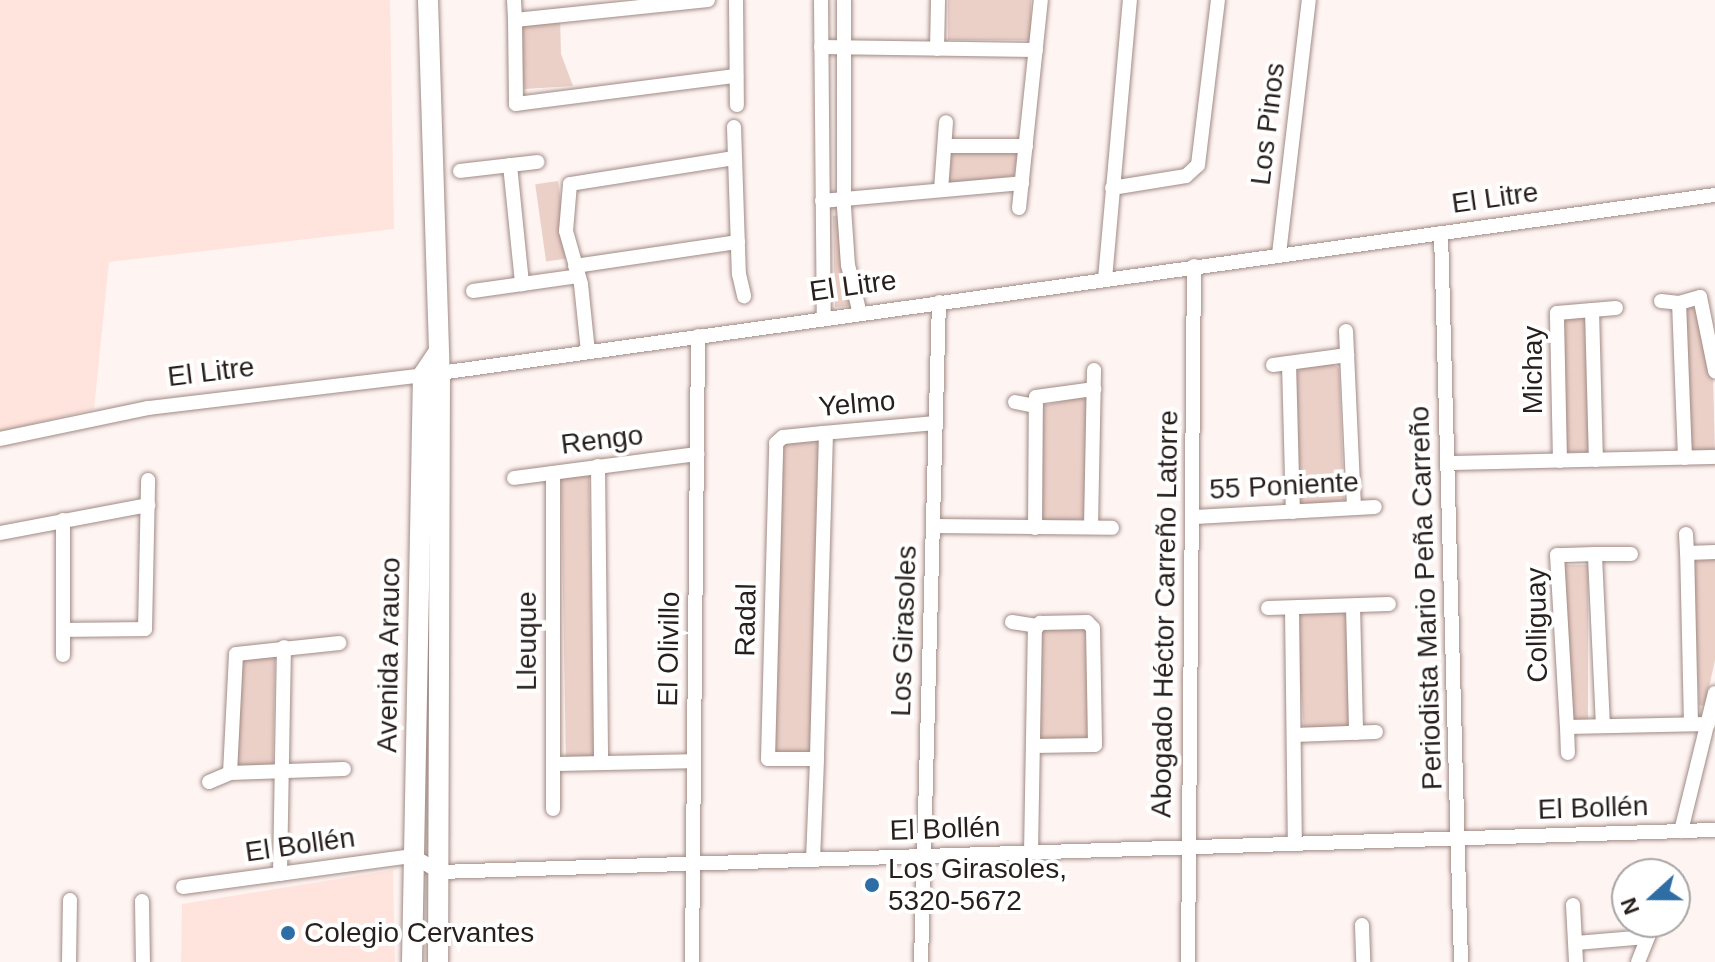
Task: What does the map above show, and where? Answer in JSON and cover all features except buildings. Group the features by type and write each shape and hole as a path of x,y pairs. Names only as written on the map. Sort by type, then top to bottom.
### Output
{"street":[{"name":"Avenida Arauco","path":"428,0 440,872 438,962"},
{"path":"514,0 516,104 736,76"},
{"path":"515,20 708,0"},
{"path":"736,0 737,105"},
{"path":"821,0 824,319"},
{"path":"844,0 844,199 848,265 860,314"},
{"path":"937,49 938,0"},
{"path":"1019,208 1041,0"},
{"path":"1105,279 1130,0"},
{"path":"1112,188 1194,171 1218,0"},
{"name":"Los Pinos","path":"1279,254 1309,0"},
{"path":"821,47 1036,50"},
{"path":"941,190 946,122"},
{"path":"734,127 738,242 744,296"},
{"path":"945,146 1026,146"},
{"path":"588,352 577,271 566,231 565,194 570,184 735,158"},
{"path":"460,171 537,162"},
{"path":"510,165 522,284"},
{"path":"822,201 1022,183"},
{"name":"El Litre","path":"0,439 148,408 434,367 588,352 1715,195"},
{"name":"Periodista Mario Peña Carreño","path":"1441,233 1460,838 1461,962"},
{"path":"473,291 738,242"},
{"name":"Abogado Héctor Carreño Latorre","path":"1188,962 1187,847 1195,517 1194,266"},
{"path":"1661,301 1679,303 1700,297 1715,371"},
{"name":"Los Girasoles","path":"921,962 939,302"},
{"path":"1679,303 1685,458"},
{"name":"Michay","path":"1560,461 1557,313 1616,308"},
{"path":"1592,310 1596,460"},
{"path":"1346,331 1354,508"},
{"name":"El Olivillo","path":"692,962 698,336"},
{"path":"1273,365 1347,355"},
{"path":"1289,363 1293,512"},
{"name":"Avenida Arauco","path":"412,962 413,856 434,367"},
{"path":"1091,527 1094,370"},
{"path":"1015,402 1036,401 1094,389"},
{"path":"1035,528 1036,401"},
{"name":"Yelmo","path":"783,437 936,423"},
{"path":"813,860 826,433"},
{"name":"Radal","path":"783,437 776,444 768,759 817,759"},
{"name":"Rengo","path":"514,478 697,454"},
{"path":"1449,463 1715,457"},
{"path":"598,466 601,763"},
{"name":"Lleuque","path":"553,473 553,809"},
{"path":"63,630 145,629 148,480"},
{"path":"0,533 148,505"},
{"name":"55 Poniente","path":"1195,517 1375,507"},
{"path":"63,520 63,655"},
{"path":"933,526 1112,528"},
{"path":"1686,534 1691,724"},
{"path":"1687,553 1715,552"},
{"path":"1595,554 1603,726"},
{"name":"Colliguay","path":"1568,753 1557,555 1631,554"},
{"path":"1268,608 1389,604"},
{"path":"1353,606 1356,733"},
{"path":"1292,608 1295,844"},
{"path":"1012,622 1039,625 1087,622 1093,628 1095,745 1034,746"},
{"path":"1031,853 1039,625"},
{"path":"230,773 232,660 241,650 339,643"},
{"path":"280,874 284,647"},
{"path":"1681,831 1715,693"},
{"path":"1567,727 1708,724"},
{"path":"1294,735 1376,732"},
{"path":"553,764 694,761"},
{"path":"209,782 230,773 344,769"},
{"name":"El Bollén","path":"440,872 1715,830"},
{"path":"413,856 440,872"},
{"name":"El Bollén","path":"183,887 413,856"},
{"path":"69,962 70,900"},
{"path":"142,901 143,962"},
{"path":"1573,905 1576,962"},
{"path":"1362,925 1363,962"},
{"path":"1576,943 1635,938"},
{"path":"1638,962 1647,938"}],"shaded area":[{"path":"0,0 390,0 394,229 109,262 94,409 0,432"},
{"path":"948,0 1031,0 1031,40 948,40"},
{"path":"560,17 561,54 573,86 524,89 517,21"},
{"path":"951,152 1018,153 1014,176 949,183"},
{"path":"558,181 569,258 546,261 535,184"},
{"path":"840,215 850,306 835,307 833,216"},
{"path":"1696,304 1713,375 1715,453 1689,452 1683,308"},
{"path":"1589,316 1591,452 1562,452 1560,317"},
{"path":"1332,364 1339,368 1344,500 1302,507 1297,498 1295,375 1301,368"},
{"path":"1084,396 1088,401 1088,519 1043,522 1039,516 1041,406"},
{"path":"780,437 821,438 810,753 769,751"},
{"path":"561,476 589,476 594,756 566,756"},
{"path":"1715,559 1715,660 1705,706 1699,705 1693,561"},
{"path":"1564,565 1588,565 1588,720 1564,720"},
{"path":"1341,611 1349,617 1353,725 1349,730 1304,731 1296,618 1301,613"},
{"path":"1044,626 1084,626 1090,631 1087,739 1045,742 1038,737 1038,635"},
{"path":"239,655 275,656 273,766 237,765"},
{"name":"Colegio Cervantes","path":"393,870 395,962 181,962 182,904"}],"place":[{"name":"Los Girasoles, 5320-5672","path":"872,885"},
{"name":"Colegio Cervantes","path":"288,933"}]}
